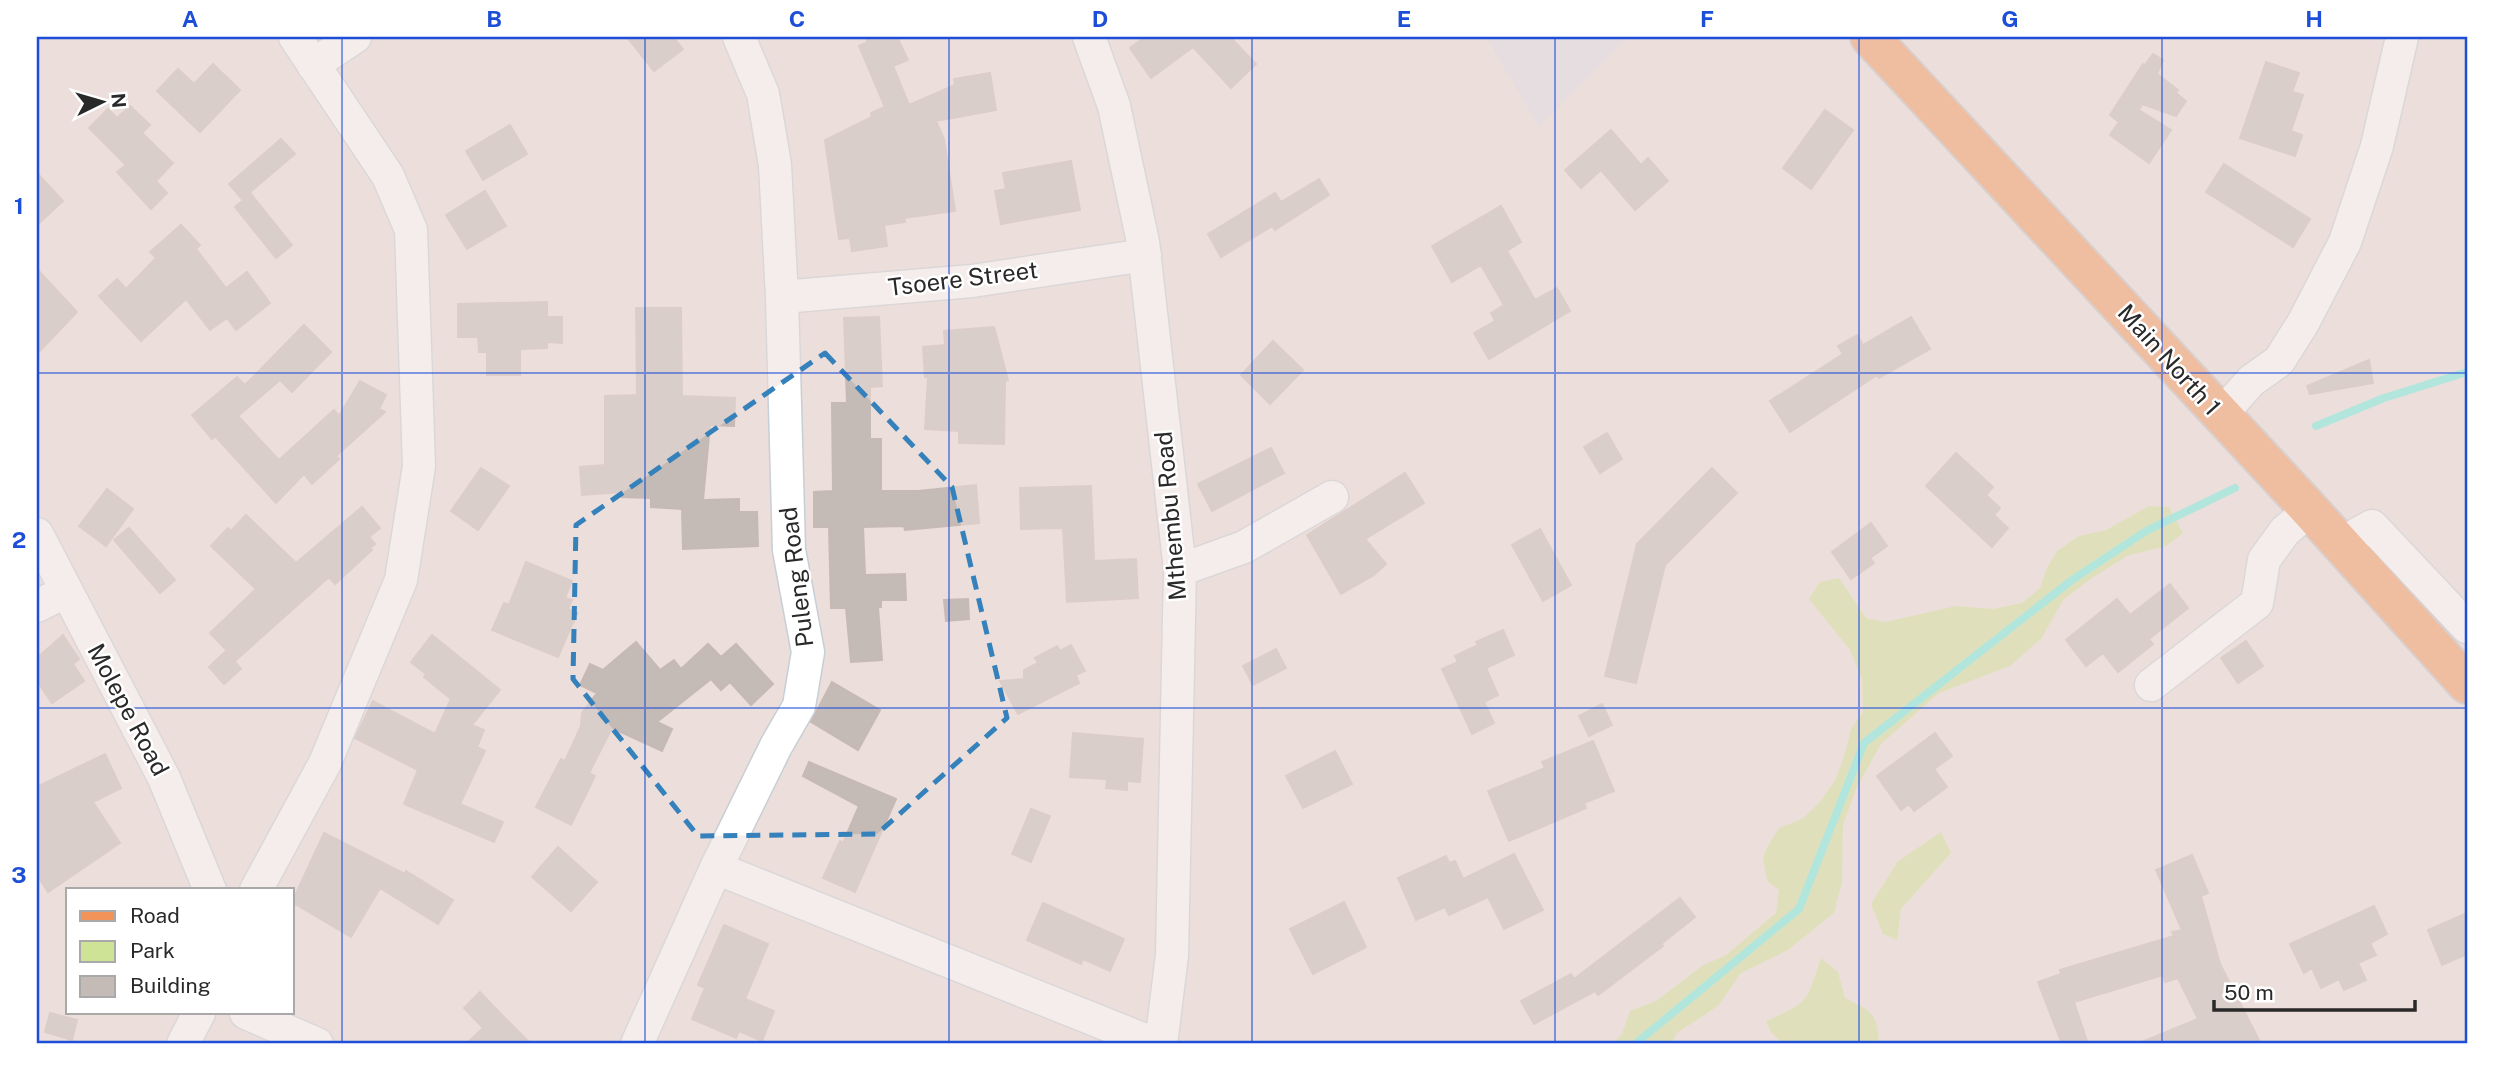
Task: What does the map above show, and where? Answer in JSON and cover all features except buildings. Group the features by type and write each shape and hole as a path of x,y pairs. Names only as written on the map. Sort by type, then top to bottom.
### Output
{"main road":[{"name":"Main North 1","path":"1870,37 2310,510 2338,545 2467,684"}],"street":[{"path":"258,888 325,764 401,580 419,466 411,230 388,176 295,37"},
{"path":"313,65 355,37"},
{"name":"Puleng Road","path":"637,1044 716,868 776,746 799,706 808,652 789,550 782,297 775,164 763,94 739,37"},
{"name":"Mthembu Road","path":"1089,37 1114,106 1144,255 1180,570 1172,955 1161,1044"},
{"path":"2220,416 2251,381 2279,361 2303,323 2345,242 2376,146 2402,37"},
{"name":"Tsoere Street","path":"782,297 972,281 1144,255"},
{"path":"1180,570 1244,547 1332,497"},
{"path":"2151,685 2256,603 2264,561 2285,531 2310,510"},
{"path":"2338,545 2372,526 2467,627"},
{"name":"Molepe Road","path":"37,534 164,778 209,888"},
{"path":"37,607 65,592"},
{"path":"716,868 1155,1044"},
{"path":"183,1044 198,1014"},
{"path":"248,1014 317,1044"}],"highlighted area":[{"path":"825,353 952,487 1007,718 877,834 698,836 573,679 576,525"}],"shaded area":[{"path":"1486,37 1627,37 1539,127"}],"green space":[{"path":"2149,506 2169,507 2183,533 2166,546 2127,556 2092,578 2063,600 2041,639 2010,666 1939,693 1881,744 1857,787 1843,825 1842,882 1834,913 1788,950 1741,973 1718,1006 1677,1033 1671,1044 1612,1044 1622,1034 1630,1011 1656,1001 1702,966 1726,955 1776,913 1779,890 1767,881 1763,857 1779,828 1802,819 1820,802 1835,780 1851,729 1863,712 1862,679 1850,650 1809,599 1820,582 1839,578 1866,618 1885,622 1956,606 1993,609 2022,603 2040,588 2057,551 2079,536 2106,530"},
{"path":"1941,832 1951,853 1901,909 1897,940 1883,934 1871,904 1898,861"},
{"path":"1821,958 1838,972 1845,998 1867,1010 1875,1019 1879,1044 1783,1044 1771,1032 1766,1021 1798,1005 1804,999"}],"waterway":[{"path":"2316,426 2384,398 2467,372"},
{"path":"1635,1044 1799,909 1864,743 2072,580 2146,531 2235,488"}]}
